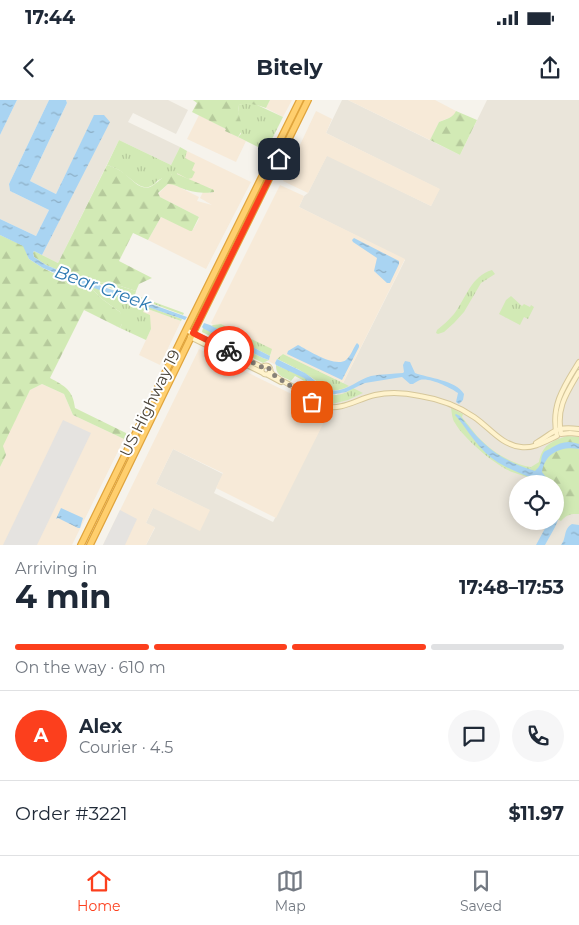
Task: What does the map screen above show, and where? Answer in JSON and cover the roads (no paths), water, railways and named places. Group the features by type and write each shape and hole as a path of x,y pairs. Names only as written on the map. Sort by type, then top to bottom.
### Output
{"highway":[{"name":"US Highway 19","path":"81,545 300,100"},
{"name":"US Highway 19","path":"89,545 308,101"},
{"path":"222,275 221,267 237,236 240,220"},
{"path":"134,452 133,447 154,403 155,393"},
{"path":"100,524 99,517 109,496 113,479"},
{"path":"89,545 88,542 95,525 94,518"}],"street":[{"path":"185,332 262,369 263,374 269,373"},
{"path":"559,435 554,418 557,404 566,383 579,362"},
{"path":"262,369 267,366 269,367 269,373 275,380 294,388 312,402 333,408 343,407 376,395 401,394 430,398 453,406 474,417 503,441 522,448 541,443 559,435 579,434"},
{"path":"558,429 563,402 579,372"},
{"path":"529,447 558,429 579,429"}],"water":[{"path":"0,100 17,100 0,135"},
{"name":"Bear Creek","path":"49,100 66,100 67,103 30,181 56,194 94,115 104,115 110,122 42,255 34,251 34,257 46,265 68,274 187,317 185,320 74,281 43,268 29,259 23,246 0,235 0,219 36,236 49,210 10,191 9,184"},
{"path":"354,238 399,261 390,283 387,283 374,271 377,258 353,242"},
{"path":"204,323 270,356 269,360 204,329 202,327"},
{"path":"357,343 359,347 342,380 287,354 288,351 298,345 329,360 341,362 348,358"},
{"path":"277,359 305,373 324,388 331,390 347,388 371,376 403,373 405,361 410,362 415,373 441,380 460,389 464,394 463,400 459,404 456,402 458,393 440,384 424,379 410,384 402,377 365,383 346,392 330,395 321,391 304,378 276,365"},
{"path":"455,415 460,416 476,436 493,451 511,462 535,471 540,466 544,452 561,443 571,442 579,444 579,449 572,448 555,452 544,465 542,472 544,475 525,475 510,469 487,454"},
{"path":"61,508 83,518 80,528 58,518 56,519"},
{"path":"572,524 579,525 579,545 561,545 567,528"},
{"path":"544,530 554,530 545,545 536,545"}]}
